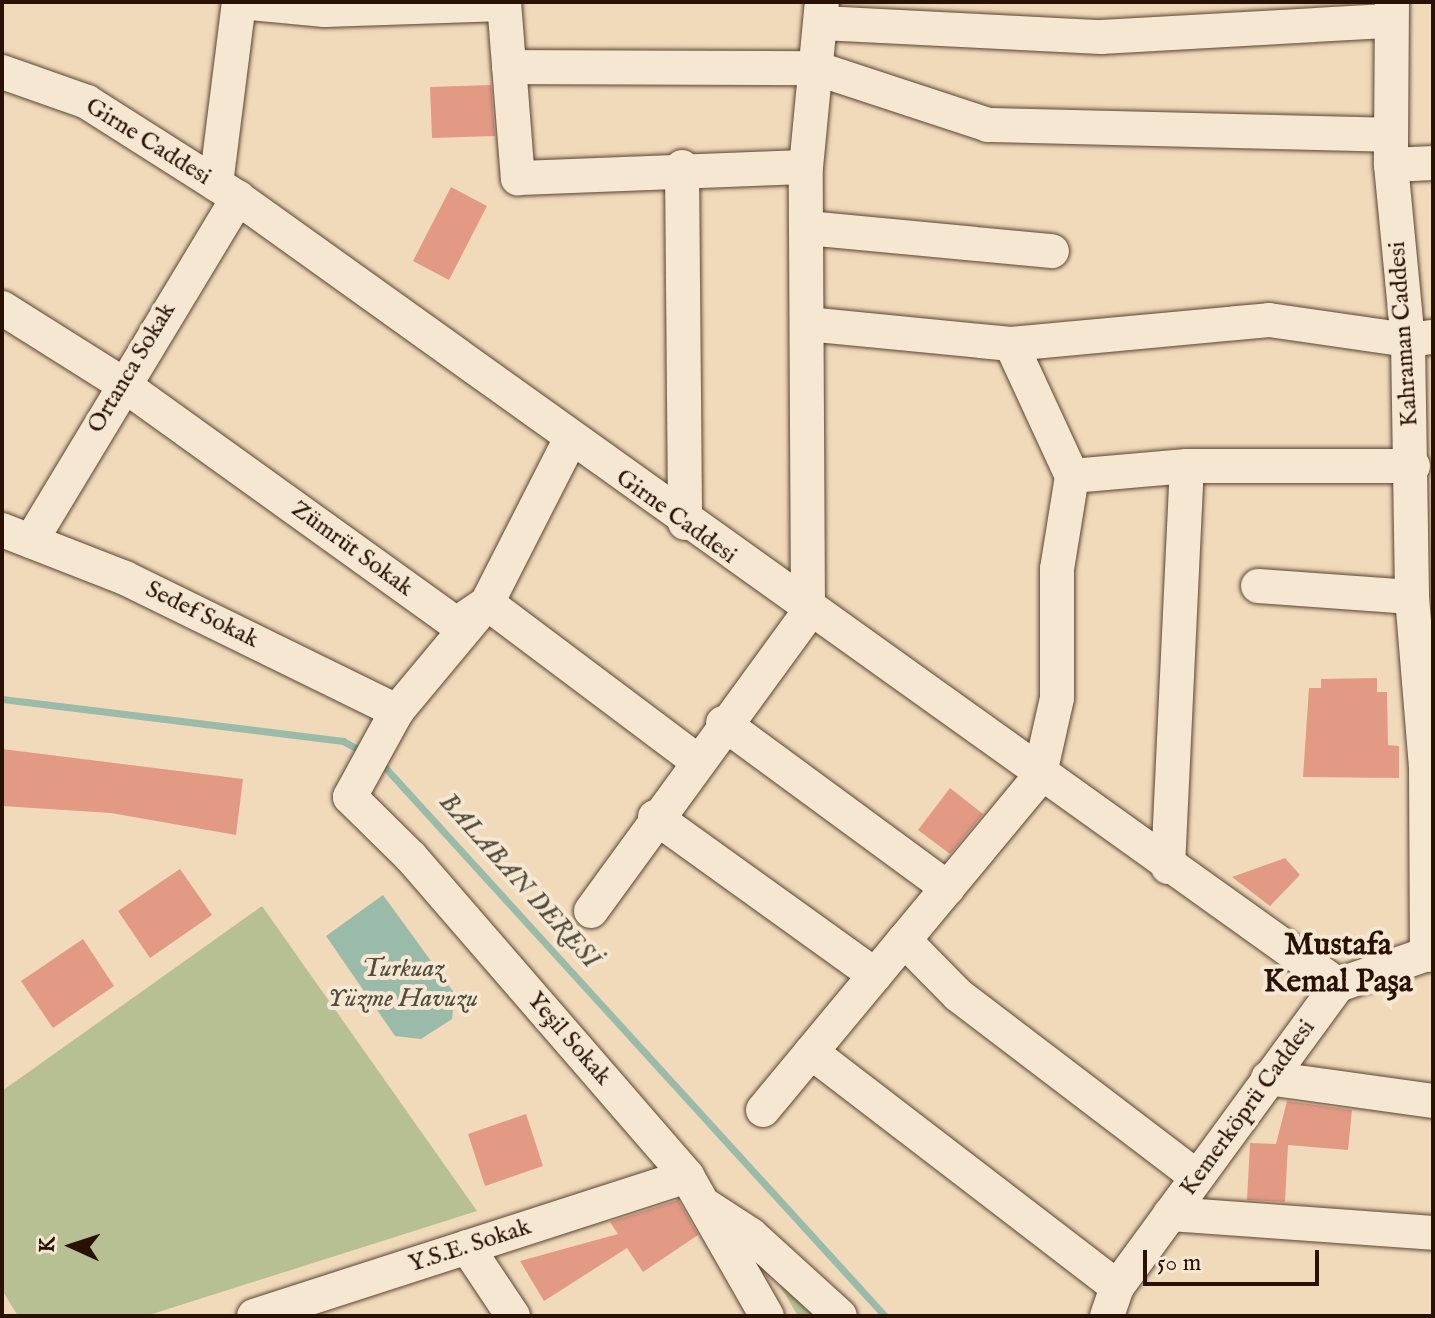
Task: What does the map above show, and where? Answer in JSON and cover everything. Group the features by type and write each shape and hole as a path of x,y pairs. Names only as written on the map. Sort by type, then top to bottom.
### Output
{"street":[{"path":"227,191 239,2 325,10 504,3 518,178 682,167 806,167"},
{"path":"591,911 695,759 808,613 806,167 822,13 1101,37 1392,11"},
{"name":"Kahraman Caddesi","path":"1392,11 1391,150 1420,338 1413,466 1423,550 1412,597 1426,657 1430,766 1430,953"},
{"path":"509,67 815,68 988,125 1391,150 1433,163"},
{"name":"Girne Caddesi","path":"5,81 87,102 227,191 808,613 1338,985"},
{"path":"682,167 685,523"},
{"name":"Ortanca Sokak","path":"16,535 121,383 227,191"},
{"path":"807,228 1052,251"},
{"name":"Zümrüt Sokak","path":"2,308 121,383 456,624 487,603"},
{"path":"807,324 1011,344 1269,320 1420,338"},
{"path":"763,1110 1039,778 1057,698 1057,569 1072,476 1011,344"},
{"path":"390,723 487,603 570,440"},
{"path":"1072,476 1187,466 1413,466"},
{"path":"1168,867 1187,466"},
{"name":"Sedef Sokak","path":"16,535 125,578 390,723"},
{"path":"1258,586 1412,597"},
{"path":"487,603 695,759"},
{"name":"Yeşil Sokak","path":"390,723 350,797 411,857 696,1190 767,1316"},
{"path":"723,723 948,888"},
{"path":"655,817 875,975"},
{"path":"904,940 958,995 1197,1177"},
{"path":"1338,985 1430,953"},
{"name":"Kemerköprü Caddesi","path":"1112,1301 1170,1214 1338,985"},
{"path":"811,1052 1112,1301"},
{"path":"1268,1078 1433,1101"},
{"path":"696,1190 840,1316"},
{"name":"Y.S.E. Sokak","path":"254,1316 467,1247 696,1190"},
{"path":"1170,1214 1433,1233"},
{"path":"467,1247 513,1316"}],"shaded area":[{"path":"262,906 477,1211 146,1316 18,1316 2,1290 2,1091"},
{"path":"769,1267 825,1316 798,1316"}],"water":[{"name":"Turkuaz Yüzme Havuzu","path":"383,895 455,994 452,1019 421,1039 395,1036 326,936"}],"building":[{"path":"491,85 495,136 432,138 430,87"},
{"path":"451,187 487,206 449,280 413,261"},
{"path":"1377,678 1377,692 1387,692 1388,745 1399,746 1399,778 1303,777 1309,688 1321,688 1321,679"},
{"path":"2,749 243,779 236,835 111,813 2,806"},
{"path":"950,788 983,814 950,854 918,830"},
{"path":"1285,858 1300,875 1270,906 1232,877"},
{"path":"180,869 212,915 150,958 118,911"},
{"path":"83,939 114,986 53,1028 21,981"},
{"path":"1287,1101 1352,1110 1348,1150 1288,1145 1285,1202 1247,1200 1250,1143 1276,1144"},
{"path":"526,1114 543,1166 485,1186 468,1134"},
{"path":"678,1200 698,1235 643,1272 627,1248 544,1301 520,1261 618,1234 610,1222"}],"waterway":[{"name":"BALABAN DERESİ","path":"2,699 343,741 363,752"},
{"name":"BALABAN DERESİ","path":"380,762 885,1316"}],"district":[{"name":"Mustafa Kemal Paşa","path":"1338,966"}]}
